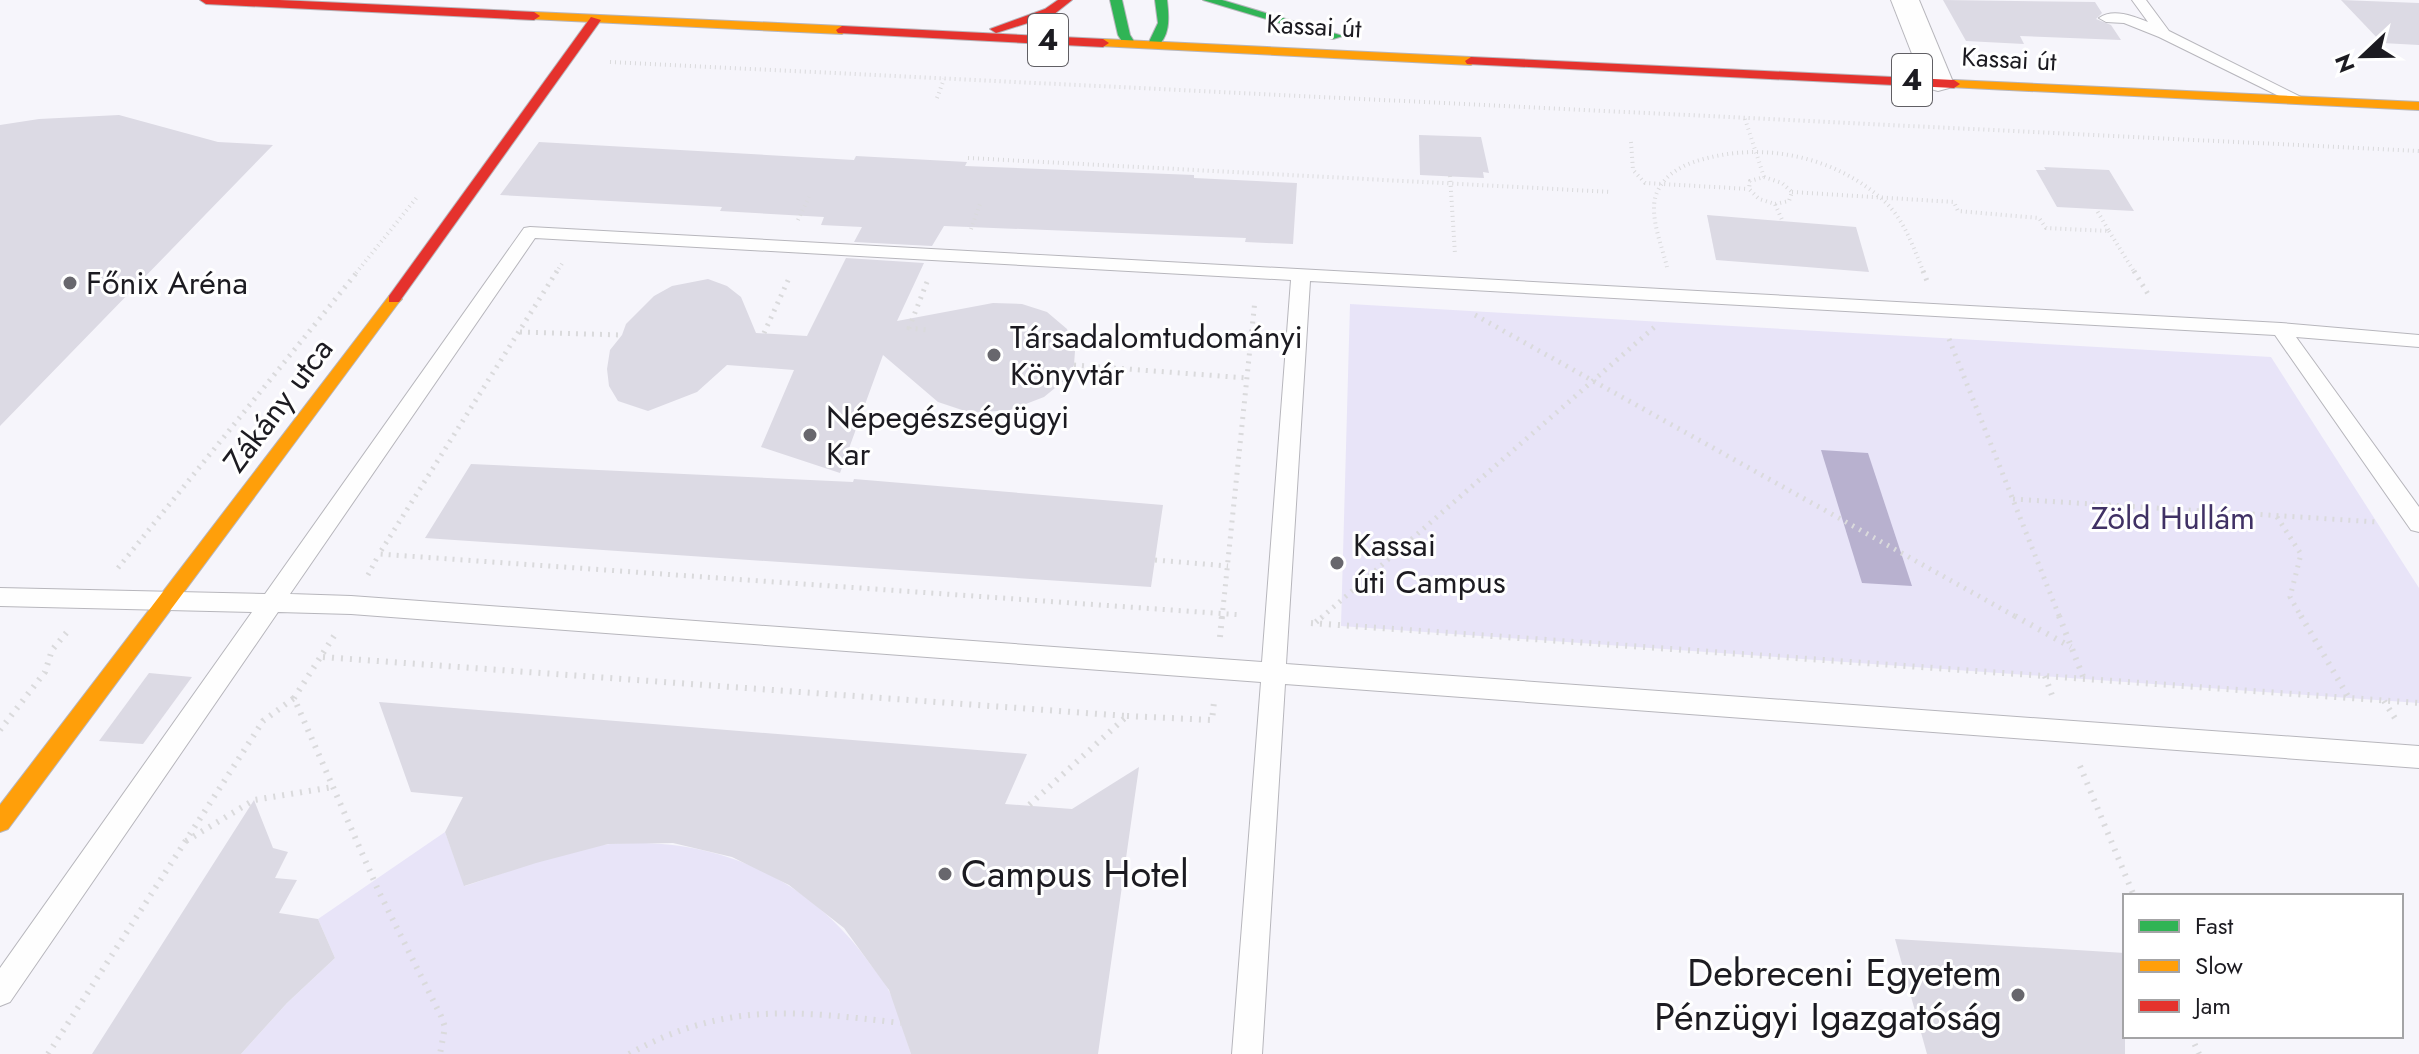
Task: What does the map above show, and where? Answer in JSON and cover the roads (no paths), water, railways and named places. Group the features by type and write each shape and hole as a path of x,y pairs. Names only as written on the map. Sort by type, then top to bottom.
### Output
{"main road":[{"name":"Kassai út","path":"206,0 2419,106"},
{"path":"966,36 1032,19 1066,0"},
{"path":"1116,0 1124,35 1129,43"},
{"path":"1154,44 1165,25 1167,12 1161,0"},
{"path":"1209,0 1404,57"},
{"name":"Zákány utca","path":"0,822 343,370 595,20"}],"street":[{"path":"1905,0 1938,82"}],"lane":[{"path":"2139,0 2164,34"},
{"path":"2111,25 2164,34 2299,100"},
{"path":"0,992 530,232 2281,329 2412,340 2419,359"},
{"path":"1247,1054 1301,276"},
{"path":"2281,329 2419,524"},
{"path":"0,597 272,602 1275,672 2419,757"}],"place":[{"name":"Főnix Aréna","path":"70,283"},
{"name":"Társadalomtudományi Könyvtár","path":"994,355"},
{"name":"Népegészségügyi Kar","path":"810,435"},
{"name":"Kassai úti Campus","path":"1337,563"},
{"name":"Campus Hotel","path":"945,874"},
{"name":"Debreceni Egyetem Pénzügyi Igazgatóság","path":"2018,995"}],"park label":[{"name":"Zöld Hullám","path":"2173,518"}]}
